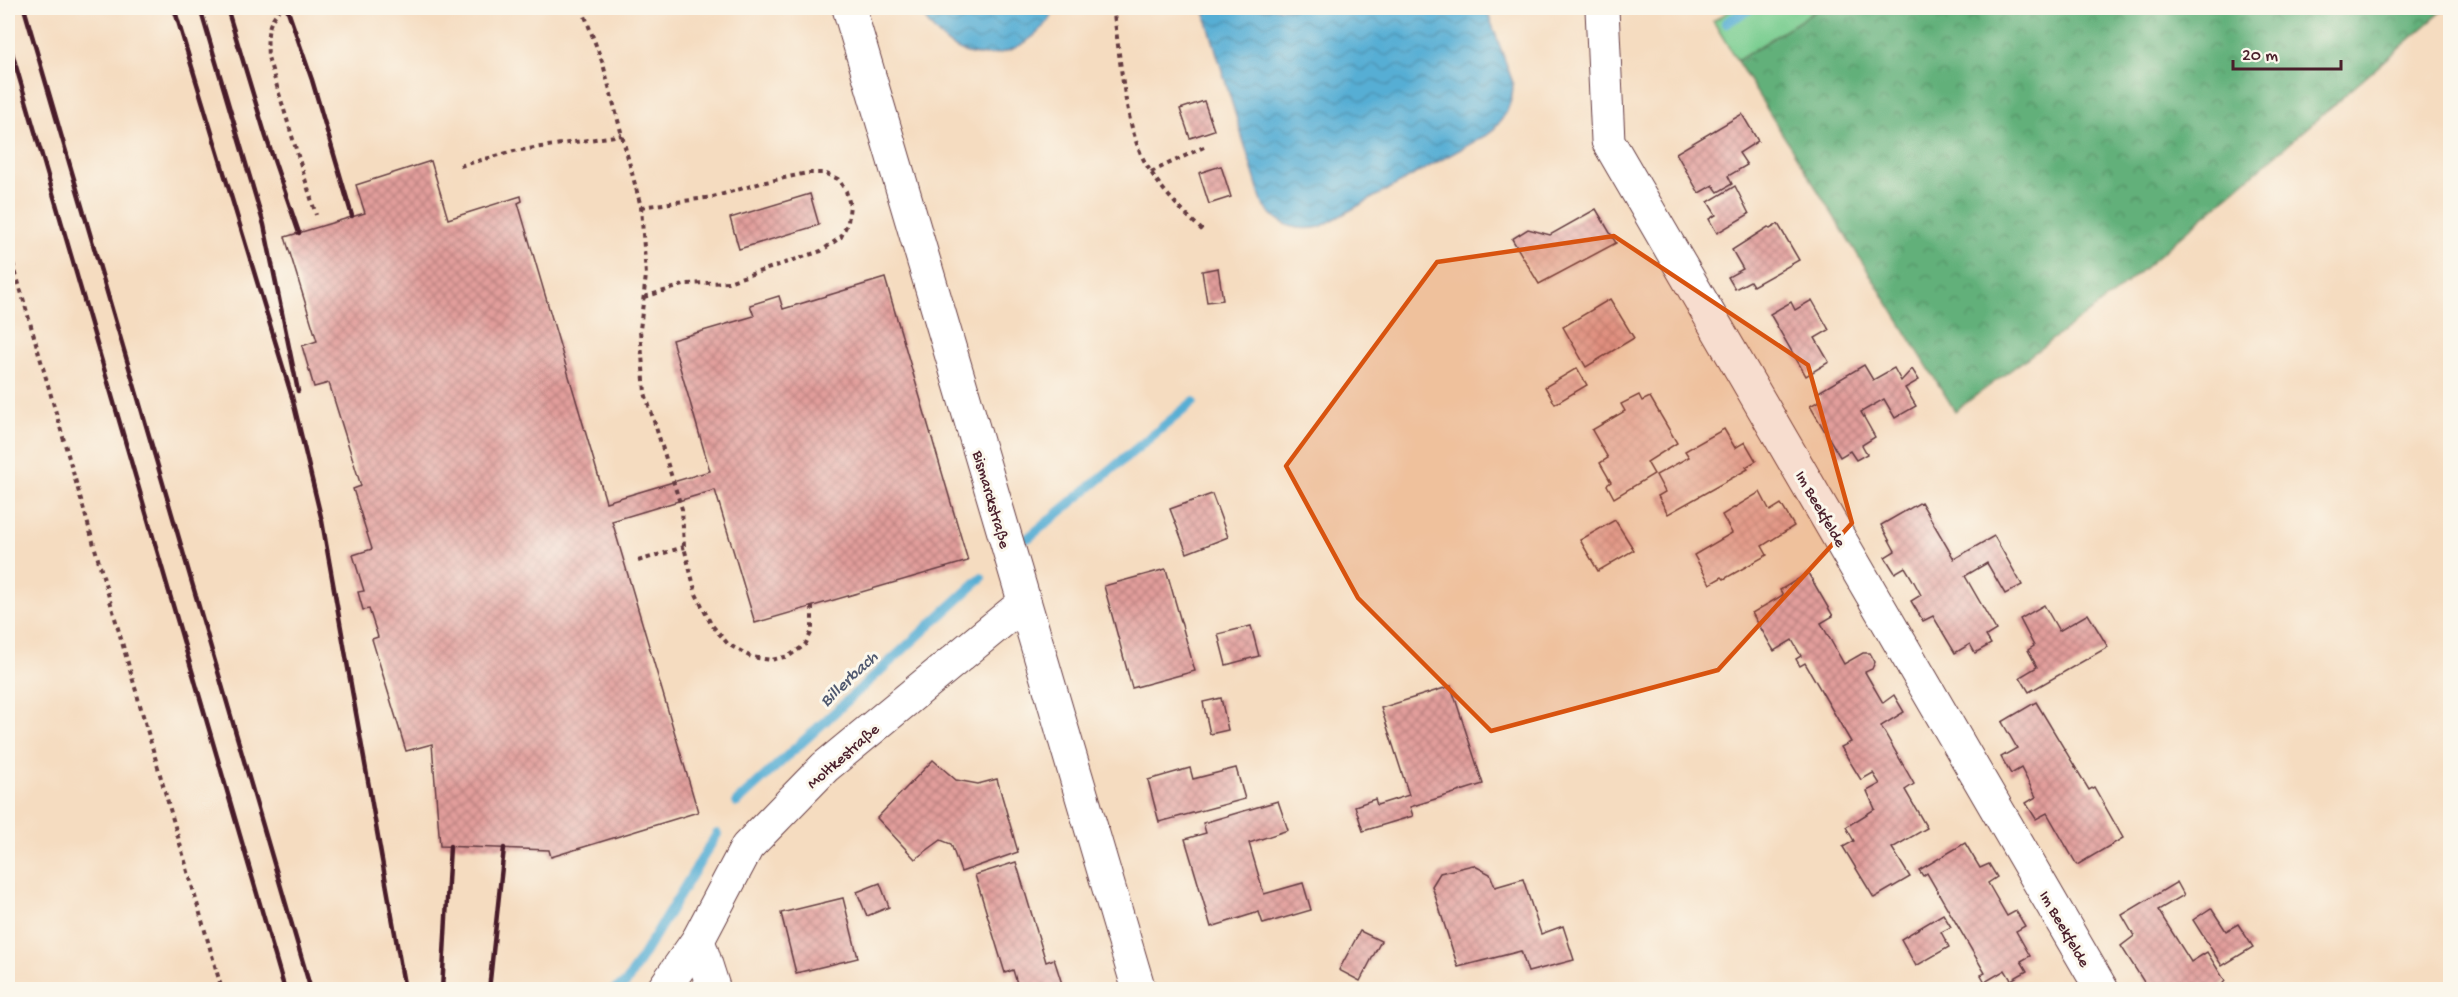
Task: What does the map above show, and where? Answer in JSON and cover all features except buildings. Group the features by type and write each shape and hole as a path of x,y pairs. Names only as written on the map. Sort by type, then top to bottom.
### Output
{"street":[{"name":"Bismarckstraße","path":"849,8 1139,990"},
{"name":"Im Beekfelde","path":"1602,9 1608,141 2102,990"},
{"name":"Moltkestraße","path":"663,990 698,940 747,847 825,767 1024,603"},
{"path":"698,940 714,990"}],"path":[{"path":"280,8 271,18 266,32 267,57 316,215"},
{"path":"582,8 603,64 641,207 646,275 640,330 645,393 682,509 684,547 696,594 711,624 728,644 751,657 771,660 789,656 805,645 812,632 812,606"},
{"path":"1113,8 1131,119 1145,162 1166,195 1202,230"},
{"path":"459,166 514,152 622,135"},
{"path":"1151,172 1206,146"},
{"path":"641,207 713,197 807,173 824,173 838,179 846,191 850,205 848,222 841,237 821,251 728,282 687,284 644,297"},
{"path":"8,246 222,990"},
{"path":"638,561 684,547"}],"highlighted area":[{"path":"1614,236 1808,365 1852,523 1718,670 1491,731 1358,598 1286,466 1437,262"}],"green space":[{"path":"1734,8 1820,8 1737,61 1713,21"},
{"path":"1820,8 2446,8 2114,294 1955,411 1737,61"}],"water":[{"path":"917,8 1055,8 1039,32 1027,41 1013,49 984,55 955,48 943,40"},
{"path":"1203,8 1486,8 1513,83 1510,104 1500,122 1490,133 1320,227 1295,228 1275,218 1263,205"}],"waterway":[{"name":"Billerbach","path":"1726,23 1751,8"},
{"name":"Billerbach","path":"1028,538 1193,402"},
{"name":"Billerbach","path":"737,802 981,578"},
{"name":"Billerbach","path":"614,990 626,983 717,834"}],"railway":[{"path":"24,8 311,990"},
{"path":"174,8 292,397 322,521 405,990"},
{"path":"200,8 264,225 298,391"},
{"path":"227,8 266,137 299,233"},
{"path":"287,8 312,80 352,216"},
{"path":"8,39 285,990"},
{"path":"442,990 450,846"},
{"path":"489,990 504,848"}]}
